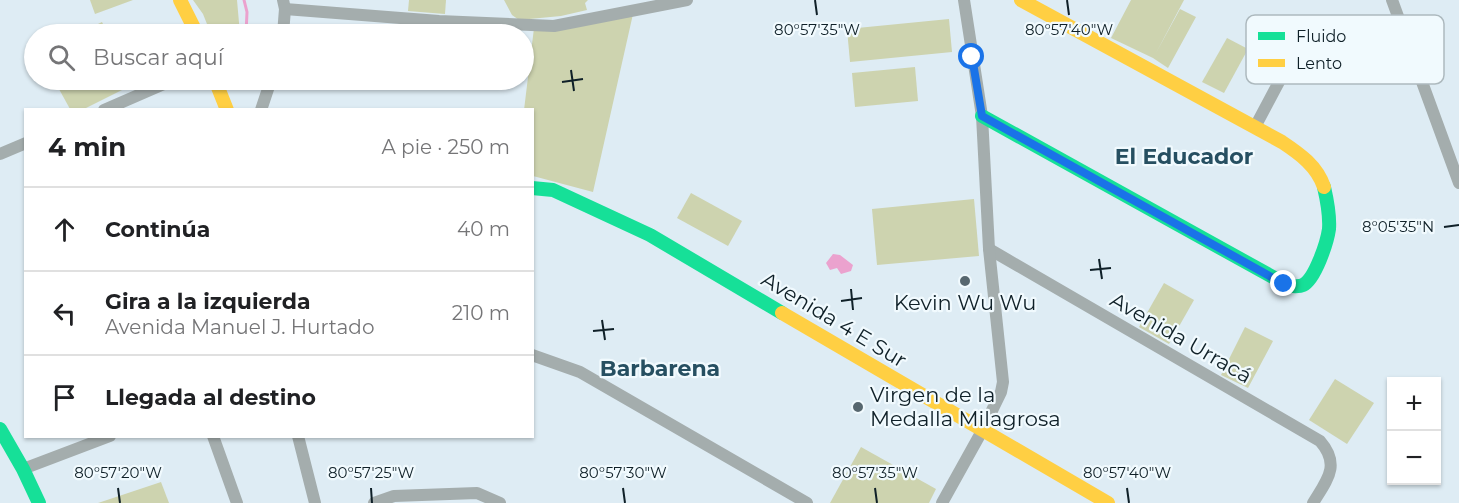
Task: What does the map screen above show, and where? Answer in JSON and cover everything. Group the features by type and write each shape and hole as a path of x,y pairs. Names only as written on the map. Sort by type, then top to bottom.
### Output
{"street":[{"path":"180,0 192,24"},
{"path":"534,25 554,26 687,0"},
{"path":"942,503 982,431 1001,392 1003,382 989,249 982,116 964,0"},
{"path":"982,116 1289,286 1300,286 1309,280 1327,242 1329,227 1326,197 1321,179 1310,162 1292,148 1255,127 1021,0"},
{"path":"1392,0 1397,15"},
{"path":"283,24 284,4 439,21 508,24"},
{"path":"1255,127 1278,84"},
{"path":"1423,84 1459,183"},
{"path":"109,108 150,90"},
{"path":"219,90 226,108"},
{"path":"262,108 268,90"},
{"path":"0,154 24,144"},
{"name":"Avenida 4 E Sur","path":"534,188 553,190 650,235 1108,503"},
{"name":"Avenida Urracá","path":"989,249 1320,441 1330,457 1331,467 1329,476 1313,503"},
{"path":"534,356 580,372 807,503"},
{"path":"0,429 39,503"},
{"path":"23,469 105,438"},
{"path":"214,438 237,503"},
{"path":"299,438 315,503"},
{"path":"374,503 394,496 477,493 500,503"}],"green space":[{"path":"90,0 133,0 95,14"},
{"path":"193,0 237,0 239,24 207,24"},
{"path":"409,0 446,0 445,14 408,11"},
{"path":"504,0 588,0 585,3 587,10 561,16 519,20 512,15"},
{"path":"1131,0 1184,0 1156,53 1180,9 1196,17 1168,68 1153,58 1111,38"},
{"path":"633,14 593,192 534,176 534,108 524,108 526,90 534,90 534,28"},
{"path":"949,19 952,52 850,62 847,29"},
{"path":"1227,38 1246,48 1246,53 1224,93 1202,82"},
{"path":"915,67 918,101 855,107 852,73"},
{"path":"60,90 122,90 86,108 69,108"},
{"path":"691,193 742,221 728,246 677,218"},
{"path":"974,199 979,256 877,265 872,209"},
{"path":"1164,283 1194,300 1169,344 1139,327"},
{"path":"1245,327 1273,341 1248,388 1221,375"},
{"path":"1335,379 1374,403 1347,444 1309,420"},
{"path":"861,447 936,489 929,503 830,503"},
{"path":"161,482 169,503 98,503"}],"shaded area":[{"path":"833,254 840,255 853,265 851,271 841,274 837,268 830,270 826,263"}],"waterway":[{"path":"244,0 246,24"}],"traffic: fast":[{"path":"982,116 1289,286 1301,286 1312,276 1323,251 1329,224 1324,187"},
{"path":"534,188 553,190 650,235 782,313"},
{"path":"0,429 39,503"}],"traffic: slow":[{"path":"180,0 192,24"},
{"path":"1021,0 1282,142 1312,167 1324,187"},
{"path":"219,90 226,108"},
{"path":"782,313 1108,503"}],"place":[{"name":"Kevin Wu Wu","path":"965,281"},
{"name":"Virgen de la Medalla Milagrosa","path":"858,407"}],"district":[{"name":"El Educador","path":"1184,156"},
{"name":"Barbarena","path":"660,368"}],"route":[{"path":"972,57 982,116 1284,284"}]}
